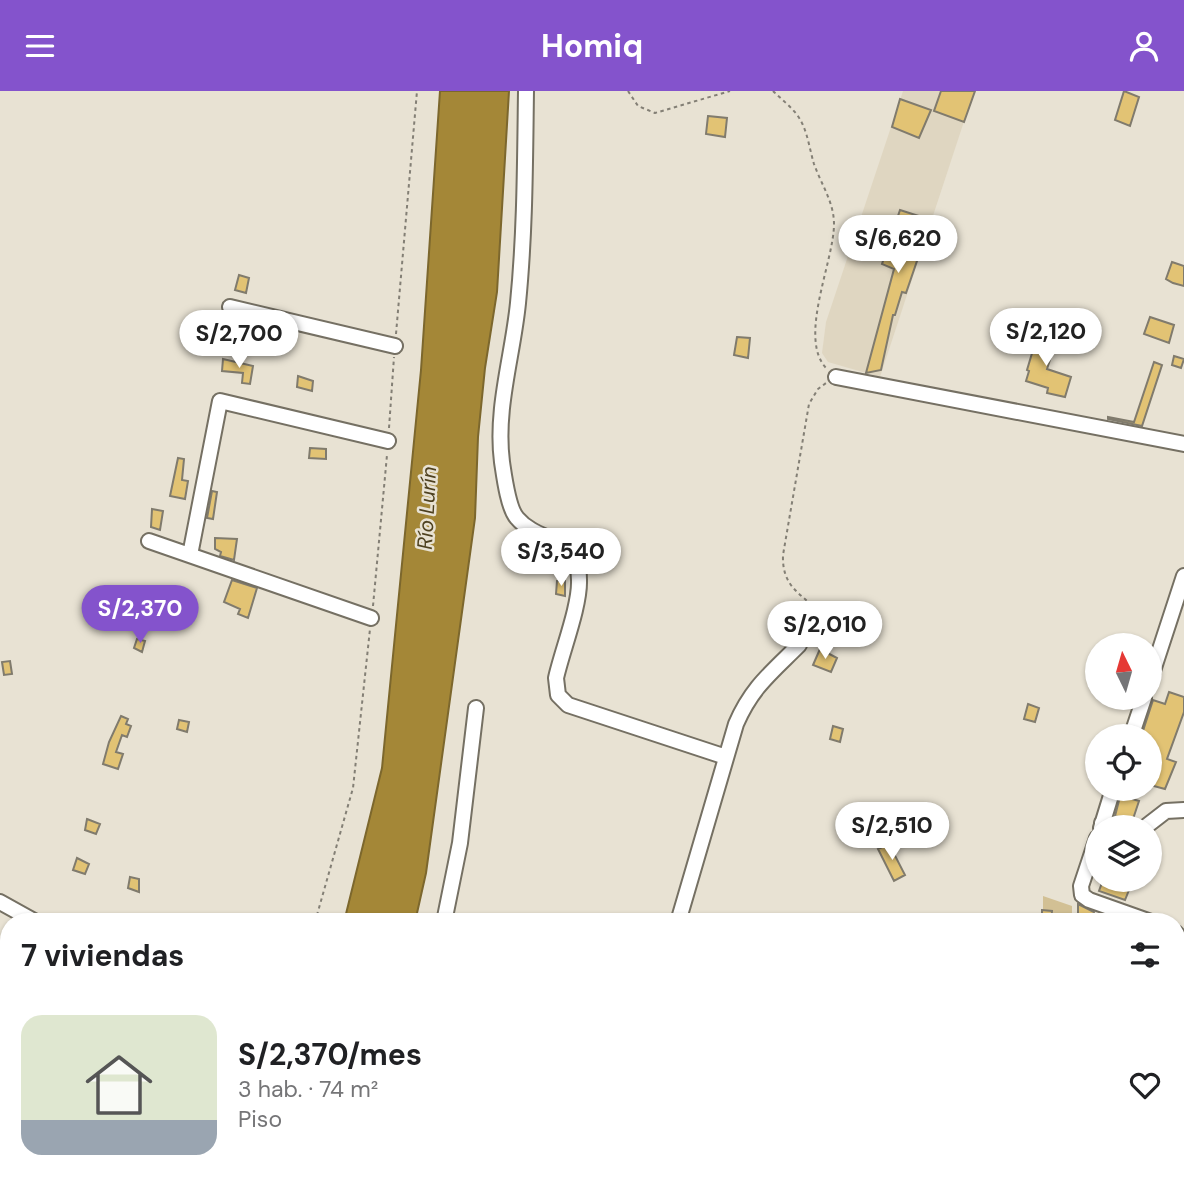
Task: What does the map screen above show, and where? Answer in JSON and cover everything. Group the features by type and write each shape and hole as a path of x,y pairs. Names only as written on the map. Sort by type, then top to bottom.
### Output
{"street":[{"path":"526,91 519,292 502,418 501,460 515,516 532,531 565,544 576,559 579,580 556,678 558,695 568,705 726,757"},
{"path":"230,307 395,346"},
{"path":"836,377 1184,445"},
{"path":"190,555 220,401 388,441"},
{"path":"149,541 371,618"},
{"path":"1162,643 1184,576"},
{"path":"681,913 736,724 747,700 799,645"},
{"path":"446,913 460,843 476,708"},
{"path":"1161,815 1166,811 1184,810"},
{"path":"1085,874 1081,886 1082,895 1126,913"},
{"path":"0,902 20,913"}],"path":[{"path":"318,913 353,788 388,441 417,91"},
{"path":"628,91 638,106 655,113 730,91"},
{"path":"773,91 802,123 814,165 833,208 834,227 821,293 816,351 821,362 836,377 818,389 809,404 783,555 785,578 817,609 818,622 799,645"}],"shaded area":[{"path":"903,91 974,91 880,377 828,362 822,353 826,322"},
{"path":"1043,896 1072,906 1072,913 1043,913"}],"water":[{"name":"Río Lurín","path":"440,91 509,91 497,292 478,437 475,518 426,873 417,913 346,913 382,768 421,370"}],"building":[{"path":"941,91 975,91 964,122 934,111"},
{"path":"1124,91 1139,97 1130,126 1115,120"},
{"path":"900,99 931,110 919,138 892,127"},
{"path":"708,116 727,118 725,137 706,134"},
{"path":"900,210 931,220 906,293 902,292 893,315 881,370 866,373 894,269 882,264"},
{"path":"1172,262 1184,266 1184,286 1166,279"},
{"path":"239,275 249,278 246,293 235,290"},
{"path":"1150,317 1174,325 1169,343 1144,334"},
{"path":"1042,334 1057,338 1047,369 1071,377 1065,397 1047,393 1048,388 1026,381 1033,350"},
{"path":"213,335 224,338 221,351 211,347"},
{"path":"737,337 750,338 748,358 734,355"},
{"path":"1174,356 1184,359 1181,368 1172,365"},
{"path":"223,359 253,366 250,384 242,383 243,373 222,371"},
{"path":"1154,362 1162,365 1142,426 1108,419 1134,422"},
{"path":"298,376 313,381 312,391 297,387"},
{"path":"310,448 326,449 326,459 309,458"},
{"path":"178,458 184,459 182,480 188,481 185,499 170,496"},
{"path":"212,491 217,492 213,519 207,518"},
{"path":"152,509 163,511 160,530 151,527"},
{"path":"215,538 237,539 234,560 220,556 221,552 215,549"},
{"path":"232,580 257,588 248,618 238,614 240,609 224,602"},
{"path":"557,581 565,581 565,596 556,594"},
{"path":"137,639 145,641 142,652 134,648"},
{"path":"820,649 837,658 831,672 813,665"},
{"path":"10,661 12,674 4,675 2,662"},
{"path":"1169,692 1184,697 1184,712 1167,759 1176,762 1165,789 1162,788 1162,724 1145,724 1149,711 1162,711 1162,703 1165,704"},
{"path":"1028,704 1039,708 1035,722 1024,719"},
{"path":"121,716 128,719 126,724 131,726 127,737 122,735 116,752 123,754 118,769 103,764 109,742"},
{"path":"179,720 189,722 187,732 177,729"},
{"path":"833,726 843,729 840,742 830,739"},
{"path":"1119,801 1139,801 1134,815 1115,815"},
{"path":"87,819 100,824 96,834 85,830"},
{"path":"889,844 905,875 894,881 878,849"},
{"path":"77,858 89,864 85,874 73,870"},
{"path":"130,877 139,879 139,892 128,888"},
{"path":"1102,892 1128,892 1125,900"},
{"path":"1078,904 1094,912 1094,913 1078,913"}]}
